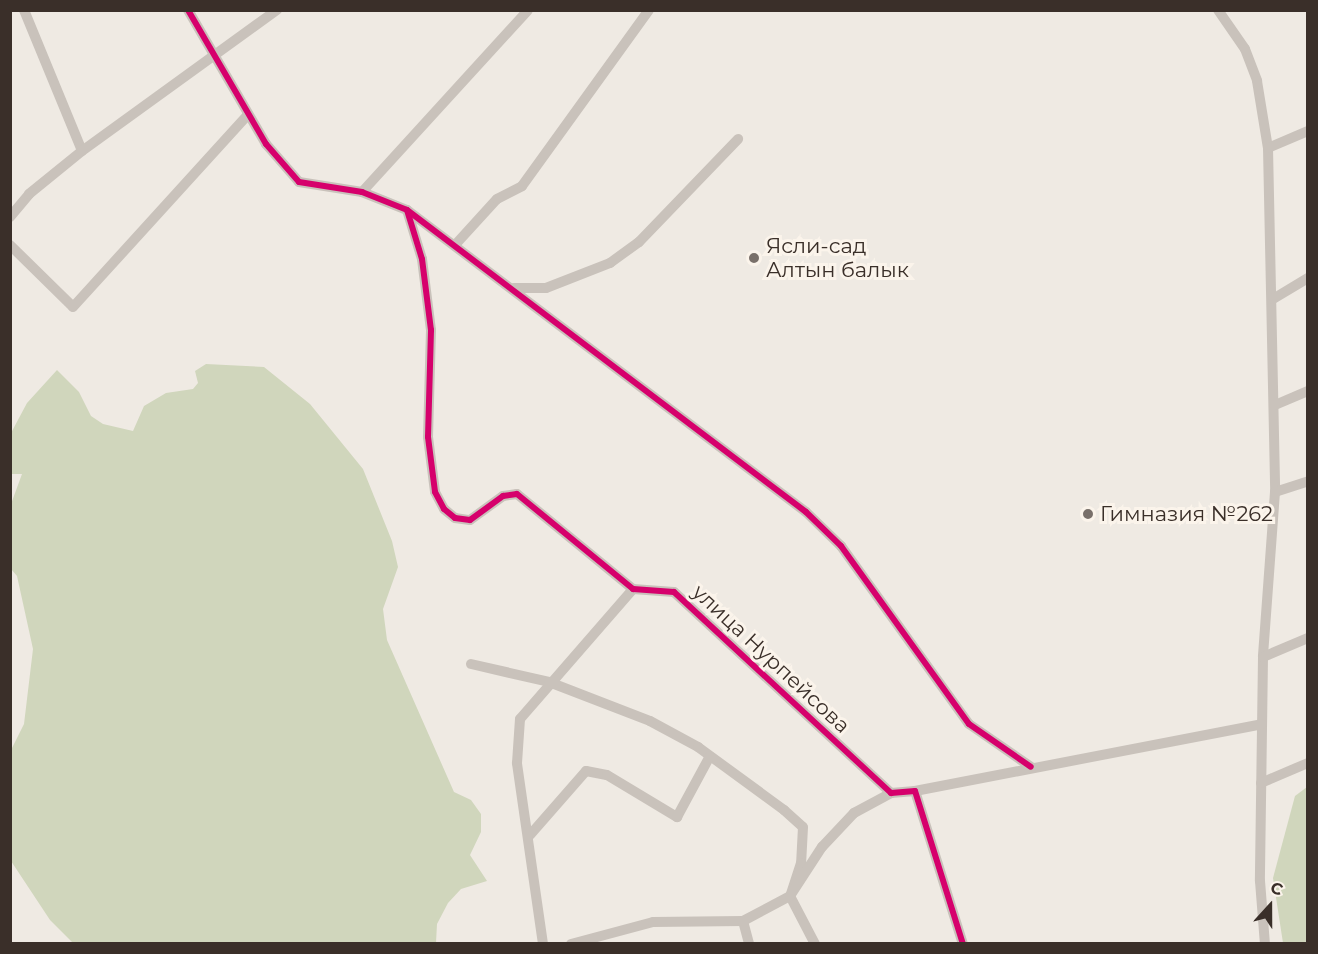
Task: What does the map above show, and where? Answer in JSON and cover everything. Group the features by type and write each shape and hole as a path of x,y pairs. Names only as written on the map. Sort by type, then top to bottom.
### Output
{"street":[{"path":"24,10 82,151"},
{"path":"188,10 248,115 299,182 362,192 407,210 514,288 676,418 806,512 841,546 969,724 1031,768"},
{"path":"11,216 29,194 82,151 277,10"},
{"path":"362,192 528,10"},
{"path":"455,245 497,199 522,186 649,10"},
{"path":"1218,10 1245,49 1257,81 1268,148 1273,298 1275,492 1263,657 1261,783 1264,944"},
{"path":"10,245 73,307 248,115"},
{"path":"1268,148 1308,131"},
{"path":"514,288 546,288 610,263 639,242 738,139"},
{"path":"407,210 422,259 430,330 426,410 435,492 455,518 470,519 503,496 517,494 633,589 549,682 520,719 517,763 530,835 543,944"},
{"path":"1273,298 1308,279"},
{"path":"1275,405 1308,390"},
{"path":"1275,492 1308,481"},
{"name":"улица Нурпейсова","path":"633,589 674,592 891,793"},
{"path":"1263,657 1308,638"},
{"path":"471,664 549,682 650,721 710,756 803,827 801,863 790,896 815,944"},
{"path":"570,944 653,922 743,921 790,896 822,847 854,813 891,793 1262,724"},
{"path":"530,835 586,771 607,775 677,817 710,756"},
{"path":"1261,783 1308,763"},
{"path":"915,790 963,944"},
{"path":"743,921 749,944"}],"green space":[{"path":"206,364 264,367 310,404 363,469 392,541 398,567 383,609 387,640 454,792 471,800 481,814 481,832 470,855 487,881 461,889 448,903 437,924 436,943 73,943 50,920 11,861 11,750 24,724 33,649 17,576 11,569 11,504 22,474 11,474 11,433 27,403 57,370 79,392 91,416 103,424 133,431 144,406 166,393 193,389 198,383 195,371"},
{"path":"1307,787 1307,943 1283,943 1273,878 1295,796"}],"cycle path":[{"path":"188,10 266,144 299,182 362,192 407,210 806,512 841,546 969,724 1031,767"},
{"path":"407,210 422,259 431,330 428,437 435,492 444,509 455,518 470,520 503,496 517,494 633,589 674,592 891,793 915,791 963,944"}],"place":[{"name":"Ясли-сад Алтын балык","path":"754,258"},
{"name":"Гимназия №262","path":"1088,514"}]}
